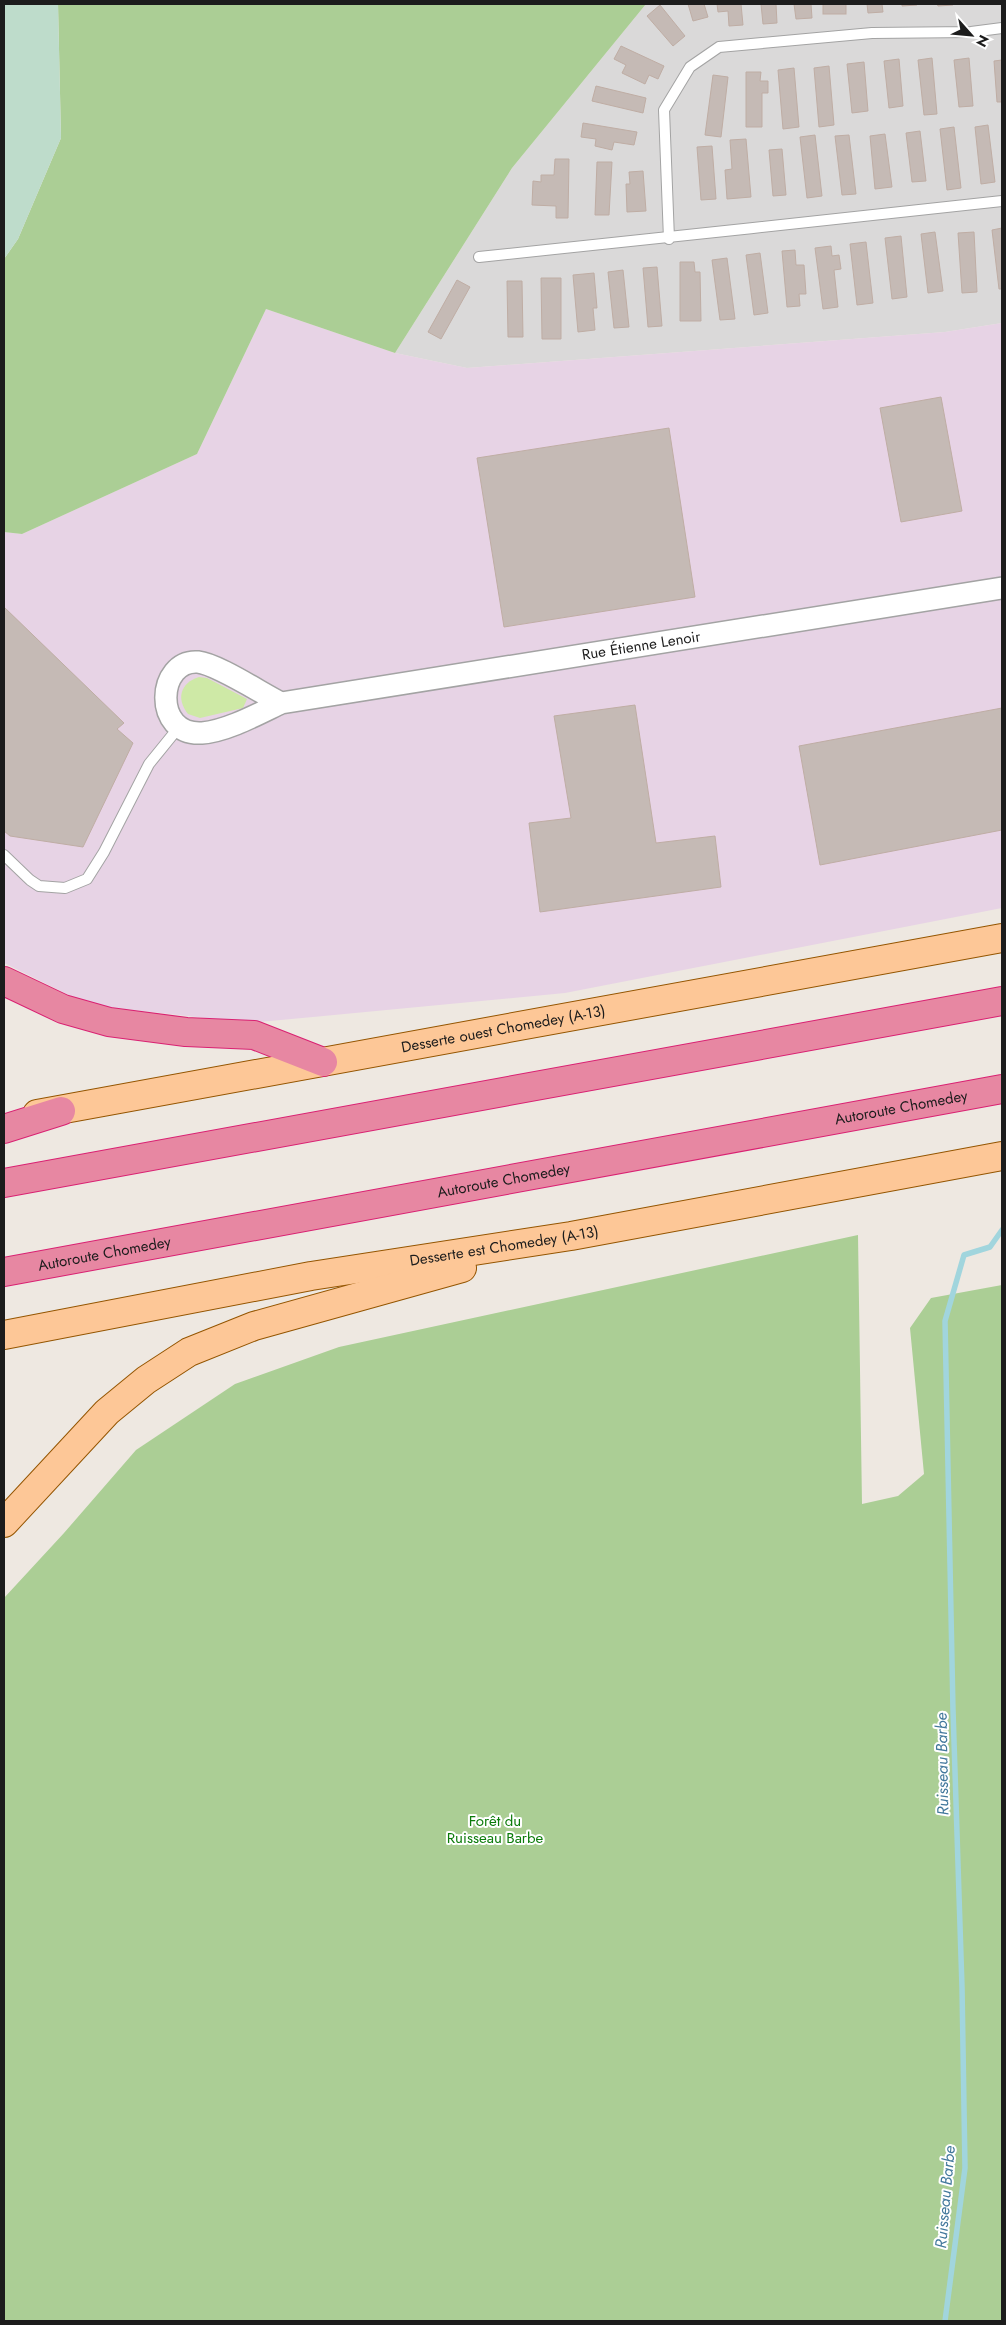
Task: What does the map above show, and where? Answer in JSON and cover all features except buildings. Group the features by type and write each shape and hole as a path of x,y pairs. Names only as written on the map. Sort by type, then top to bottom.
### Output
{"highway":[{"path":"4,981 63,1009 109,1022 186,1032 254,1035 323,1062"},
{"path":"4,1183 1002,1001"},
{"name":"Autoroute Chomedey","path":"4,1272 1002,1089"},
{"path":"4,1129 61,1111"}],"main road":[{"name":"Desserte ouest Chomedey (A-13)","path":"4,1119 61,1111 1002,938"},
{"name":"Desserte est Chomedey (A-13)","path":"4,1335 311,1276 571,1236 1002,1156"},
{"path":"4,1523 107,1412 146,1380 189,1352 254,1326 571,1236"}],"street":[{"name":"Rue Étienne Lenoir","path":"180,727 192,733 212,732 249,719 281,703 1002,588"},
{"path":"180,727 167,710 166,689 175,673 188,664 196,662 213,667 281,703"}],"lane":[{"path":"669,239 664,110 690,67 719,47 872,33 971,32 1002,28"},
{"path":"478,257 669,239 818,220 1002,201"},
{"path":"4,855 30,880 40,886 65,888 78,885 87,878 104,852 149,764 180,727"}],"shaded area":[{"path":"646,4 1002,4 1002,323 945,332 467,368 395,353 512,168"},
{"path":"266,309 395,353 467,368 945,332 1002,323 1002,908 565,993 250,1023 89,1005 4,963 4,532 22,534 197,454"}],"green space":[{"path":"4,4 58,4 61,138 18,239 4,259"},
{"path":"58,4 646,4 512,168 395,353 266,309 197,454 22,534 4,532 4,259 18,239 61,138"},
{"path":"199,677 207,678 247,699 243,708 200,718 188,714 182,703 182,692 188,683"},
{"name":"Forêt du Ruisseau Barbe","path":"858,1235 862,1504 898,1496 924,1474 910,1328 931,1298 1002,1285 1002,2321 4,2321 4,1598 64,1533 136,1450 235,1384 339,1347"}],"waterway":[{"name":"Ruisseau Barbe","path":"945,2321 965,2168 945,1321 964,1255 990,1247 1002,1230"}]}
